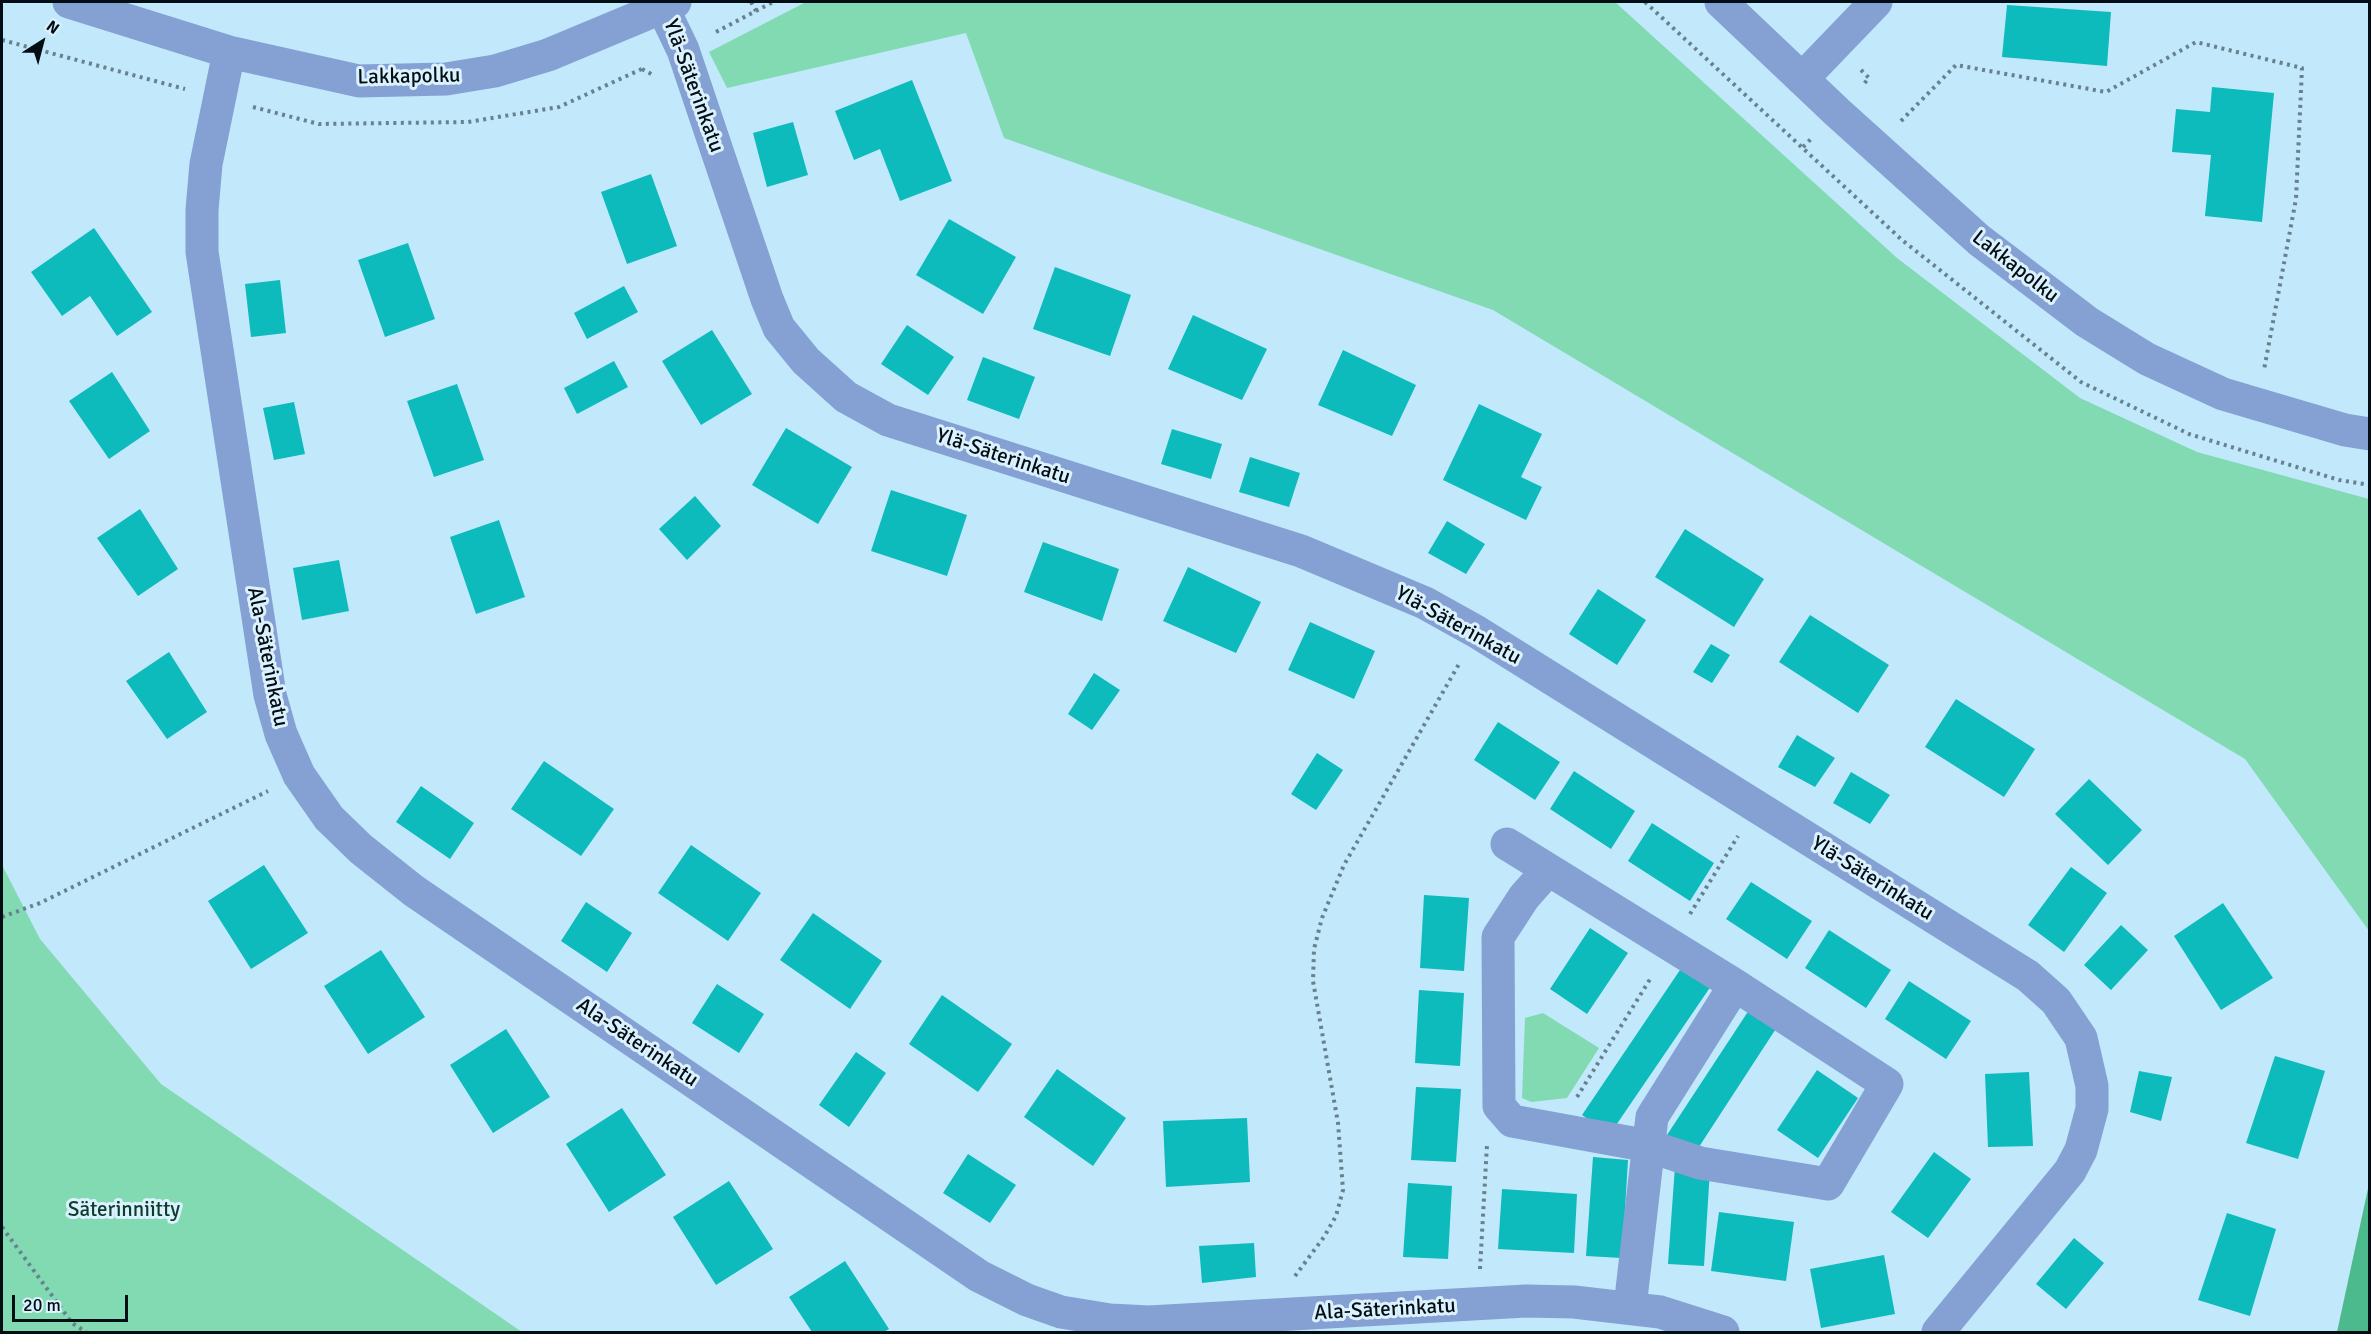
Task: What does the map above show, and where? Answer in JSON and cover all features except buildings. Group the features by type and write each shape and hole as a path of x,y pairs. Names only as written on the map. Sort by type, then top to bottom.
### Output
{"street":[{"name":"Lakkapolku","path":"69,2 229,52 359,81 446,79 495,71 548,55 666,4"},
{"name":"Lakkapolku","path":"1721,2 1875,147 1979,240 2087,322 2147,359 2223,394 2345,430 2370,434"},
{"path":"1802,79 1876,2"},
{"name":"Ylä-Säterinkatu","path":"666,4 763,287 779,327 806,361 846,397 888,420 1300,551 1425,603 1477,632 2028,976 2056,1001 2081,1038 2091,1077 2091,1110 2081,1150 2070,1170 1938,1332"},
{"name":"Ala-Säterinkatu","path":"229,52 206,164 202,210 202,252 270,695 281,734 299,775 329,818 362,849 414,891 980,1276 1027,1300 1061,1312 1110,1320 1149,1322 1478,1304 1574,1302 1660,1312 1723,1332"},
{"path":"1507,844 1735,985 1887,1084 1828,1184 1700,1163 1649,1146 1512,1121 1503,1112 1498,1106 1498,938 1524,897 1548,870"},
{"path":"1630,1307 1652,1117 1735,985"}],"path":[{"path":"751,2 756,11"},
{"path":"1875,147 1956,65 2106,92 2196,42 2302,68 2296,199 2257,405"},
{"path":"642,69 661,83"},
{"path":"178,87 182,96"},
{"path":"1276,1316 1293,1278 1324,1237 1336,1216 1343,1190 1340,1134 1313,981 1314,949 1322,918 1344,865 1462,658"},
{"path":"2,916 40,903 272,790"},
{"path":"1478,1304 1486,1149 1503,1112"},
{"path":"2,1227 72,1323 86,1332"}],"green space":[{"path":"806,2 1615,2 1897,258 2080,398 2197,452 2369,499 2369,931 2245,759 1493,310 1004,138 966,33 727,88 709,52"},
{"name":"Säterinniitty","path":"2,865 40,939 161,1084 522,1332 2,1332"},
{"path":"1543,1013 1599,1048 1567,1098 1531,1102 1522,1098 1525,1018"},
{"path":"2369,1184 2369,1332 2337,1332"}]}
